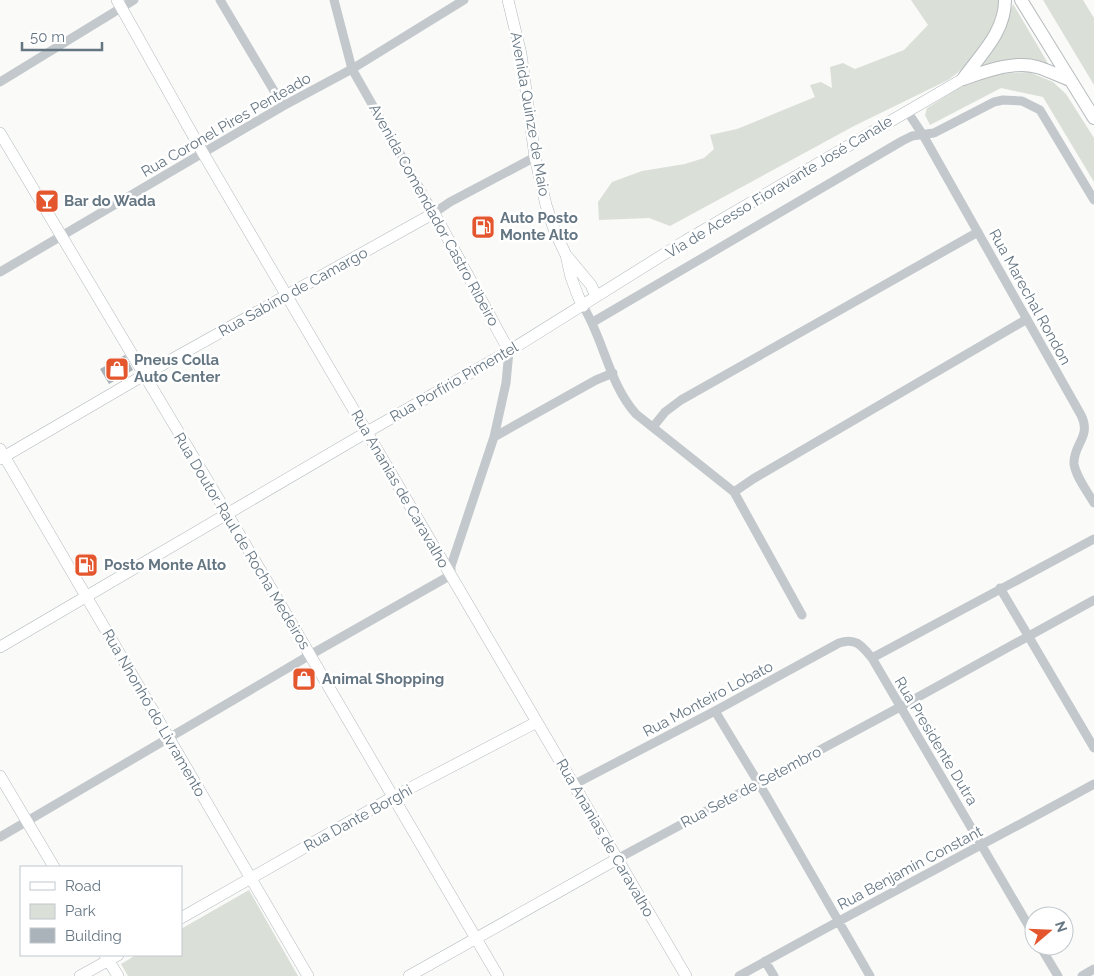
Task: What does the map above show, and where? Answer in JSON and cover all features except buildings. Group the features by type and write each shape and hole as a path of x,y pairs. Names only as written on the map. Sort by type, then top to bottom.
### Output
{"main road":[{"path":"963,78 1000,28 1005,0"},
{"path":"1021,0 1094,118"},
{"path":"963,78 988,70 1025,65 1036,66 1070,80"}],"street":[{"path":"0,82 119,4 134,0"},
{"path":"220,0 283,106"},
{"name":"Avenida Comendador Castro Ribeiro","path":"334,0 352,69 510,351"},
{"name":"Rua Coronel Pires Penteado","path":"0,272 283,106 352,69 464,0"},
{"name":"Avenida Quinze de Maio","path":"508,0 521,54 534,157 546,205 555,232 566,255"},
{"name":"Rua Ananias de Caravalho","path":"119,4 203,153 686,976"},
{"name":"Via de Acesso Fioravante José Canale","path":"596,296 790,179 963,78"},
{"path":"593,322 902,141 912,136 934,133 994,102 1012,100 1028,104 1040,110 1094,200"},
{"name":"Rua Marechal Rondon","path":"907,111 923,135 1083,419 1084,434 1076,453 1074,464 1094,503"},
{"name":"Rua Doutor Raul de Rocha Medeiros","path":"0,133 228,515 498,976"},
{"name":"Rua Sabino de Camargo","path":"2,455 434,213 450,202 534,157"},
{"path":"653,427 666,412 681,400 978,232"},
{"path":"566,255 591,285 596,296"},
{"path":"566,255 578,296 593,322 620,390 630,406 653,427 734,492 802,615"},
{"name":"Rua Porfírio Pimentel","path":"0,647 367,432 510,351 596,296"},
{"path":"734,492 753,479 1027,319"},
{"path":"0,836 451,575 451,566 494,437 506,383 510,351"},
{"path":"494,437 596,380 613,373"},
{"name":"Rua Nhonhô do Livramento","path":"2,455 308,976"},
{"path":"872,658 1094,539"},
{"path":"1000,588 1094,748"},
{"name":"Rua Sete de Setembro","path":"409,976 617,859 759,784 1094,600"},
{"name":"Rua Presidente Dutra","path":"855,641 872,658 1024,918"},
{"name":"Rua Monteiro Lobato","path":"574,785 839,643 855,641"},
{"path":"715,711 870,976"},
{"name":"Rua Dante Borghi","path":"182,917 393,797 537,722"},
{"path":"0,776 53,866"},
{"name":"Rua Benjamin Constant","path":"738,976 1094,784"},
{"path":"1046,956 1058,976"},
{"path":"80,976 111,957 118,976"},
{"path":"765,961 774,976"},
{"path":"1082,976 1094,969"}],"green space":[{"path":"911,0 999,0 993,24 982,46 967,65 948,80 854,126 670,226 649,218 599,220 598,202 612,182 642,171 685,164 704,158 714,149 710,135 737,129 815,97 810,85 821,82 832,88 830,67 843,63 855,69 904,50 928,25"},
{"path":"1043,0 1083,0 1094,18 1094,85"},
{"path":"1013,4 1049,65 1015,61 981,67 995,45"},
{"path":"1029,72 1053,82 1066,94 1094,138 1094,182 1043,97 1001,88 930,125 925,115 927,108 967,83 994,74"},
{"path":"249,890 298,976 128,976 121,964 134,956 182,956 182,928"}],"place":[{"name":"Bar do Wada","path":"47,201"},
{"name":"Auto Posto Monte Alto","path":"483,227"},
{"name":"Pneus Colla Auto Center","path":"117,369"},
{"name":"Posto Monte Alto","path":"86,565"},
{"name":"Animal Shopping","path":"304,679"}]}
